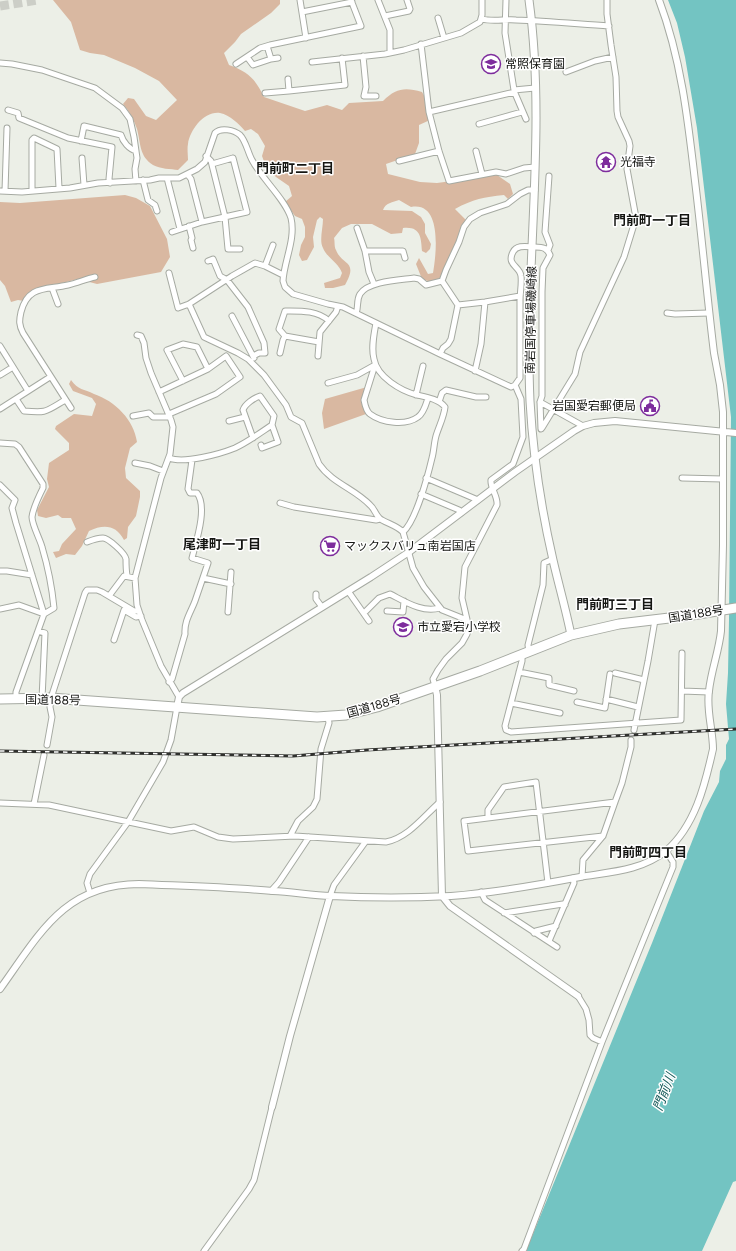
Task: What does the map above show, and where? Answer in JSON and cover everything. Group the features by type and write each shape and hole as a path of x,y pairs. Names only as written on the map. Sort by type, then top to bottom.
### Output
{"highway":[{"name":"国道188号","path":"0,699 52,698 328,717 362,712 571,636 618,624 736,608"}],"main road":[{"name":"南岩国停車場磯崎線","path":"529,0 535,51 535,190 530,320 530,401 539,487 553,560 571,636"}],"street":[{"path":"300,0 306,38"},
{"path":"378,0 391,35 390,53"},
{"path":"385,16 409,11 410,9 407,0"},
{"path":"312,62 390,53 461,34 480,22 482,19 482,0"},
{"path":"506,0 504,25 514,91 526,119"},
{"path":"549,176 545,232 550,245 548,250 550,255 543,268 542,396 540,402 541,429 575,374 580,352 624,257 636,218 627,169 630,146 617,111 616,77 607,0"},
{"path":"0,989 51,920 69,905 102,888 130,884 271,891 330,896 442,896 548,883 622,871 647,862 666,851 681,834 697,803 710,762 713,741 708,705 709,692 720,644 724,610 723,480 725,432 720,385 709,313 691,141 683,89 671,37 659,0"},
{"path":"236,64 260,48 361,26 352,1 302,12"},
{"path":"438,18 444,38"},
{"path":"482,19 505,19 609,26"},
{"path":"421,44 430,112 439,151 449,180 496,172 506,174 524,168 535,168"},
{"path":"267,46 271,59"},
{"path":"247,56 253,65 278,58"},
{"path":"363,56 366,86 364,96 376,96"},
{"path":"566,72 595,61 613,57"},
{"path":"265,94 345,85 342,58"},
{"path":"0,63 42,70 95,88 122,108 128,114 130,119 137,158 134,169 136,181"},
{"path":"288,79 289,91"},
{"path":"430,112 514,91 535,88"},
{"path":"8,110 18,113 19,118 68,138 112,147 109,179 110,183"},
{"path":"479,124 522,112"},
{"path":"81,141 84,126 121,135 125,143 136,151"},
{"path":"7,128 3,191 22,192 98,182 110,183 179,178 201,167 205,162 206,156 217,131 229,131 239,135 242,138 251,159 282,202 291,219 292,231 282,282 285,287 293,294 344,307 356,312 506,386 515,386"},
{"path":"32,191 32,140 34,138 57,149 59,188"},
{"path":"399,161 439,151"},
{"path":"476,151 482,174"},
{"path":"206,156 212,164 225,216 228,249 240,249"},
{"path":"82,158 84,185"},
{"path":"172,232 202,222 248,212 233,158 212,164"},
{"path":"188,174 191,179 202,222"},
{"path":"167,178 180,229"},
{"path":"143,180 148,200 155,205 157,211"},
{"path":"442,281 464,227 470,219 480,213 508,204 528,190 535,190"},
{"path":"189,226 193,248"},
{"path":"357,228 374,284"},
{"path":"265,266 273,245"},
{"path":"515,386 520,378 520,273 512,264 511,257 514,249 519,247 541,247 548,250"},
{"path":"365,251 403,251 404,258"},
{"path":"208,261 213,259 220,276 227,280 248,307 264,343 265,354 253,356"},
{"path":"169,273 178,308 189,304 255,263 283,275"},
{"path":"71,408 23,333 19,326 19,321 23,303 29,295 35,292 70,285 95,276"},
{"path":"356,312 358,308 357,302 362,291 374,284 414,278 419,279 426,285 442,281"},
{"path":"440,354 451,339 458,305 442,281"},
{"path":"52,288 58,304"},
{"path":"458,305 520,296"},
{"path":"475,371 481,344 485,302"},
{"path":"189,304 204,337 238,352 248,359 264,375 286,404 291,417 302,423 322,469 336,481 371,505 380,519 399,528 403,532 413,568 418,578 440,608 446,613 467,620"},
{"path":"318,356 320,332 336,312 338,306"},
{"path":"319,342 285,336 279,329 285,311 306,310 329,320"},
{"path":"667,313 709,313"},
{"path":"232,316 253,356 255,366"},
{"path":"376,323 373,344 373,359 375,364 391,383 402,390 439,402 445,407 421,494 412,519 407,529 403,532"},
{"path":"90,893 87,883 90,874 128,822 166,755 172,740 179,697 161,666 140,613 136,578 163,471 170,454 172,427 169,415 146,358 144,343 141,336 137,335"},
{"path":"280,352 285,336"},
{"path":"184,381 167,350 183,344 197,347 208,369"},
{"path":"0,346 28,391"},
{"path":"133,416 149,413 153,417 169,415 216,394 240,377 226,356 208,369 159,392"},
{"path":"328,382 357,375 375,364"},
{"path":"375,364 364,400 370,414 391,422 411,421 422,414 428,398"},
{"path":"416,395 423,366"},
{"path":"0,375 13,367"},
{"path":"0,409 50,377"},
{"path":"515,386 521,399 522,442 513,464 491,480 491,484 497,499 497,505 465,568 462,598 469,628 467,634 462,643 446,659 433,679 437,695 442,896 450,906 578,996 586,1009 589,1020 590,1035 602,1042"},
{"path":"439,402 442,393 446,390 476,397 486,397"},
{"path":"253,438 243,410 244,407 256,397 260,396 274,416 272,425 278,442 262,448 261,445"},
{"path":"16,399 24,411 41,412 46,412 65,400"},
{"path":"540,402 583,426"},
{"path":"229,421 245,417"},
{"path":"179,697 409,552 461,512 583,426 604,421 615,421 736,432"},
{"path":"168,458 192,460 234,448 253,438 272,425"},
{"path":"0,443 15,444 19,447 43,484 43,488 32,516 47,563 53,591 54,608 44,614"},
{"path":"169,682 172,679 184,634 184,627 193,607 208,563 192,558 202,506 197,493 190,492 188,489 192,460"},
{"path":"135,463 150,466 163,471"},
{"path":"426,478 478,500"},
{"path":"682,478 723,480"},
{"path":"0,484 15,500 12,508 13,513 44,614 16,692 16,699"},
{"path":"421,494 461,512"},
{"path":"280,503 294,507 376,520 380,519"},
{"path":"87,542 105,538 113,544 124,554 126,559 125,567 127,575"},
{"path":"553,560 544,563 543,585 505,726 506,730 511,732 681,720 682,653"},
{"path":"0,571 7,570 32,575"},
{"path":"228,612 231,572"},
{"path":"127,575 136,578"},
{"path":"109,596 124,576 127,575"},
{"path":"203,578 231,584"},
{"path":"47,745 52,717 50,707 52,698 84,593 87,590 97,590 140,613"},
{"path":"348,591 369,621"},
{"path":"316,594 316,598 322,607"},
{"path":"364,613 379,598 390,594 422,609 430,610 440,608"},
{"path":"387,611 403,612 404,601"},
{"path":"0,610 19,605 44,614"},
{"path":"114,640 124,610 136,617 140,613"},
{"path":"634,730 655,620"},
{"path":"38,632 45,632 42,698"},
{"path":"519,672 549,678 549,685 574,691"},
{"path":"577,702 605,708 613,674 644,680"},
{"path":"682,691 709,692"},
{"path":"606,699 638,707"},
{"path":"511,703 560,713"},
{"path":"290,836 298,821 313,807 317,799 321,749 329,723 328,717"},
{"path":"582,877 583,860 602,836 622,783 631,747 631,740"},
{"path":"34,804 44,755"},
{"path":"488,817 488,810 504,787 536,782 548,883"},
{"path":"0,803 49,805 171,831 194,827 218,837 233,839 290,836 386,842 396,839 404,834 440,802"},
{"path":"602,836 468,851 464,821 615,802"},
{"path":"271,891 279,882 309,837"},
{"path":"204,1251 254,1180 290,1036 330,896 334,885 366,841"},
{"path":"522,1251 527,1242 602,1042 673,867 673,862 666,851"},
{"path":"549,941 574,883 573,878"},
{"path":"481,892 485,900 557,947"},
{"path":"504,913 563,904 565,905"},
{"path":"534,933 536,931 556,926"}],"shaded area":[{"path":"53,0 280,0 280,4 271,13 241,34 224,53 229,65 242,70 251,77 258,85 264,97 305,111 327,105 342,110 349,103 383,101 392,93 401,90 411,89 422,92 427,101 430,120 419,125 419,143 415,154 386,164 388,174 420,182 437,183 497,175 510,184 513,194 508,199 504,195 479,199 455,209 466,220 442,276 436,281 431,282 422,279 416,264 419,258 428,274 433,273 436,243 433,221 428,212 421,207 411,207 399,200 390,203 383,210 412,211 421,217 425,224 425,233 431,244 430,249 426,253 422,251 419,234 413,229 403,228 402,233 391,234 372,224 351,224 342,228 334,238 335,249 350,267 349,277 345,285 325,288 324,283 340,278 342,273 338,266 327,255 322,245 321,238 323,219 320,217 317,220 313,237 314,247 307,260 302,261 299,255 301,245 305,237 305,227 302,219 295,216 285,202 292,196 289,186 276,177 266,167 262,156 265,146 258,134 251,129 245,131 227,116 220,113 214,113 203,118 195,128 189,139 188,160 178,170 153,165 145,158 143,154 136,126 123,104 128,98 134,99 146,116 156,120 177,100 159,81 135,68 104,55 80,50 71,22"},
{"path":"125,195 136,198 150,206 167,239 170,257 161,272 97,284 78,279 35,290 24,301 18,300 11,302 5,286 0,280 0,202 20,203"},
{"path":"71,380 79,388 109,401 128,419 137,442 130,448 125,468 126,478 140,491 140,497 136,516 128,527 127,538 124,540 117,531 109,527 100,527 89,531 82,546 75,555 66,554 56,558 53,552 59,551 62,544 76,529 71,518 62,518 58,515 46,518 38,516 37,510 49,487 47,479 49,463 69,450 69,443 55,429 56,426 74,414 92,416 96,404 92,398 73,391 69,384"},
{"path":"367,387 363,400 363,407 366,414 324,429 322,413 325,399"}],"water":[{"name":"門前川","path":"668,0 736,0 736,1181 733,1182 702,1251 526,1251 652,943 704,811 719,782 720,771 726,759 726,745 729,739 726,704 729,620 731,417 697,128 685,57 677,23"}],"tunnel":[{"path":"0,6 38,0"}],"railway":[{"path":"0,751 293,756 367,750 736,729"}],"place":[{"name":"常照保育園","path":"491,64"},
{"name":"光福寺","path":"606,162"},
{"name":"岩国愛宕郵便局","path":"650,406"},
{"name":"マックスバリュ南岩国店","path":"330,546"},
{"name":"市立愛宕小学校","path":"403,627"}],"district":[{"name":"門前町二丁目","path":"295,168"},
{"name":"門前町一丁目","path":"652,220"},
{"name":"尾津町一丁目","path":"222,544"},
{"name":"門前町三丁目","path":"615,604"},
{"name":"門前町四丁目","path":"648,852"}]}
